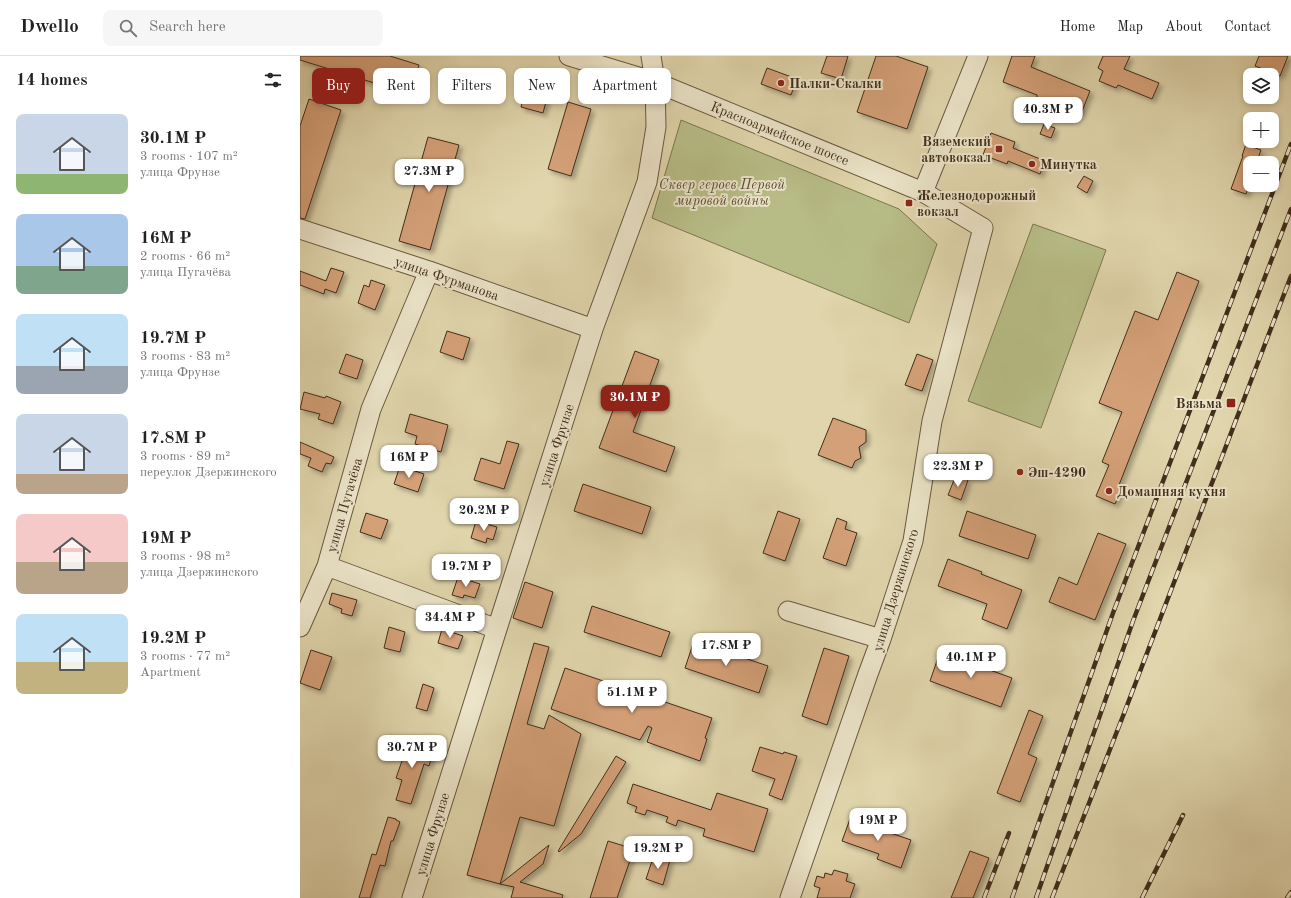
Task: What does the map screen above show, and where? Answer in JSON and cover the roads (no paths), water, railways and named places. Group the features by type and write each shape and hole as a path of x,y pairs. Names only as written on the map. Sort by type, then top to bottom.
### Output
{"street":[{"name":"Красноармейское шоссе","path":"569,56 609,68"},
{"name":"улица Фрунзе","path":"651,56 653,68"},
{"path":"923,192 978,56"},
{"name":"Красноармейское шоссе","path":"671,89 923,192 983,228"},
{"name":"улица Фрунзе","path":"412,898 593,329 647,182 656,127 655,104"},
{"name":"улица Дзержинского","path":"790,898 881,639 913,541 932,421 983,228"},
{"name":"улица Фурманова","path":"300,229 429,271 593,329"},
{"name":"улица Пугачёва","path":"300,627 327,566 371,410 429,271"},
{"path":"327,566 497,629"},
{"path":"788,611 881,639"}],"railway":[{"path":"1012,898 1113,613 1291,144"},
{"path":"1036,898 1133,621 1291,209"},
{"path":"1052,898 1291,276"},
{"path":"1142,898 1183,815"},
{"path":"984,898 1009,833"},
{"path":"1287,898 1291,892"}],"place":[{"name":"Палки-Скалки","path":"781,83"},
{"name":"Вяземский автовокзал","path":"999,149"},
{"name":"Минутка","path":"1032,164"},
{"name":"Железнодорожный вокзал","path":"909,203"},
{"name":"Вязьма","path":"1231,403"},
{"name":"Эш-4290","path":"1020,472"},
{"name":"Домашняя кухня","path":"1109,491"}],"park label":[{"name":"Сквер героев Первой мировой войны","path":"722,192"}]}
